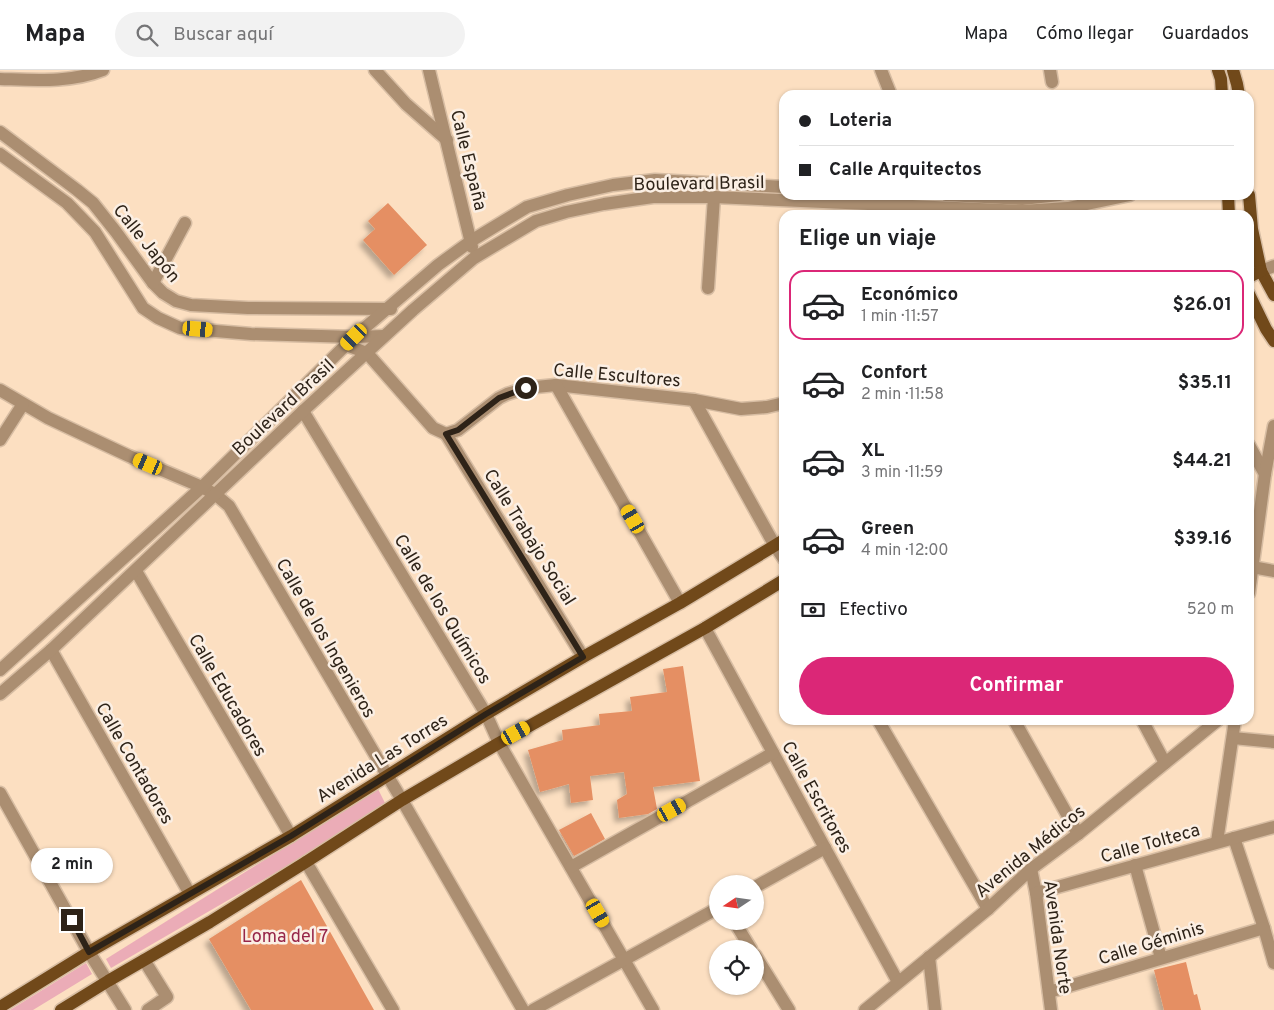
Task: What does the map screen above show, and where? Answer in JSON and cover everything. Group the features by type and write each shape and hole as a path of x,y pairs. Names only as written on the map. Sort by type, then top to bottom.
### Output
{"main road":[{"path":"1218,70 1222,90"},
{"path":"1233,70 1238,90"},
{"path":"1254,239 1261,271 1273,286 1254,297"},
{"path":"1254,274 1261,271"},
{"path":"1254,306 1274,341"},
{"name":"Avenida Las Torres","path":"0,1007 89,952 291,836 486,714 680,603 779,543"},
{"path":"61,1010 210,922 402,800 499,743 705,628 779,583"}],"street":[{"path":"0,79 55,80 94,74 103,70"},
{"path":"374,70 406,104 447,140"},
{"name":"Calle España","path":"429,70 474,258"},
{"path":"881,70 889,90"},
{"name":"Calle Japón","path":"0,132 93,203 153,283 162,293 176,301 191,305 248,308 413,310"},
{"name":"Calle Japón","path":"0,154 67,203 95,232 143,308 158,318 180,328 251,334 350,341 384,336"},
{"name":"Boulevard Brasil","path":"0,670 202,487 350,341 438,265 470,241 527,207 613,185 655,180 779,187"},
{"name":"Boulevard Brasil","path":"0,694 136,571 384,336 474,258 536,221 604,204 653,197 779,200"},
{"path":"708,288 714,197"},
{"name":"Boulevard Brasil","path":"780,200 1000,210"},
{"name":"Boulevard Brasil","path":"1037,210 1068,208 1106,200"},
{"path":"153,283 185,223"},
{"path":"1261,271 1274,266"},
{"path":"350,341 367,353 434,428 446,434"},
{"path":"556,384 680,603"},
{"name":"Calle Escultores","path":"446,434 458,430 499,398 507,394 526,388 556,384 694,400 741,409 779,405"},
{"name":"Calle de los Ingenieros","path":"0,390 48,418 129,456 202,487 216,495 229,506 523,1010"},
{"path":"694,400 779,543"},
{"path":"0,440 23,404"},
{"name":"Calle de los Químicos","path":"303,411 486,714 499,743 653,1010"},
{"path":"1254,553 1274,426"},
{"name":"Calle Trabajo Social","path":"446,434 583,657"},
{"path":"1254,454 1265,474"},
{"path":"1254,567 1274,570"},
{"name":"Calle Educadores","path":"136,571 291,836"},
{"name":"Calle Escritores","path":"705,628 898,982"},
{"name":"Calle Contadores","path":"50,650 190,894"},
{"path":"881,725 988,909"},
{"path":"1017,725 1078,834"},
{"path":"1145,725 1165,763"},
{"name":"Avenida Médicos","path":"865,1010 988,909 1031,870 1212,725"},
{"path":"1217,842 1234,725"},
{"path":"1233,738 1274,742"},
{"path":"571,867 773,753"},
{"path":"0,793 89,952 125,1010"},
{"name":"Calle Tolteca","path":"1036,893 1274,827"},
{"path":"1234,838 1274,963"},
{"path":"764,882 825,848"},
{"path":"306,862 393,1010"},
{"path":"1135,865 1160,958"},
{"name":"Avenida Norte","path":"1031,870 1036,893 1051,1010"},
{"path":"533,1010 709,913"},
{"name":"Calle Géminis","path":"1049,992 1264,928"},
{"path":"929,957 935,1010"},
{"path":"144,960 166,997 148,1010"},
{"path":"764,970 789,1010"}],"shaded area":[{"path":"378,789 386,805 294,862 111,968 106,959"},
{"path":"86,963 92,974 33,1010 10,1010"}],"building":[{"path":"388,203 427,245 394,275 363,240 375,229 368,221"},
{"path":"683,666 700,781 653,787 657,809 648,814 619,818 617,800 627,794 624,772 590,776 593,800 571,803 569,784 540,792 528,750 563,740 562,730 600,725 599,714 632,711 630,697 667,692 663,669"},
{"path":"591,813 605,839 574,856 559,830"},
{"path":"301,880 374,1010 251,1010 209,939"},
{"path":"1186,962 1194,995 1197,994 1201,1010 1164,1010 1154,970"}],"route":[{"path":"72,920 89,952 291,836 486,714 583,657 446,434 458,430 499,398 526,388"}],"park label":[{"name":"Loma del 7","path":"285,936"}]}
